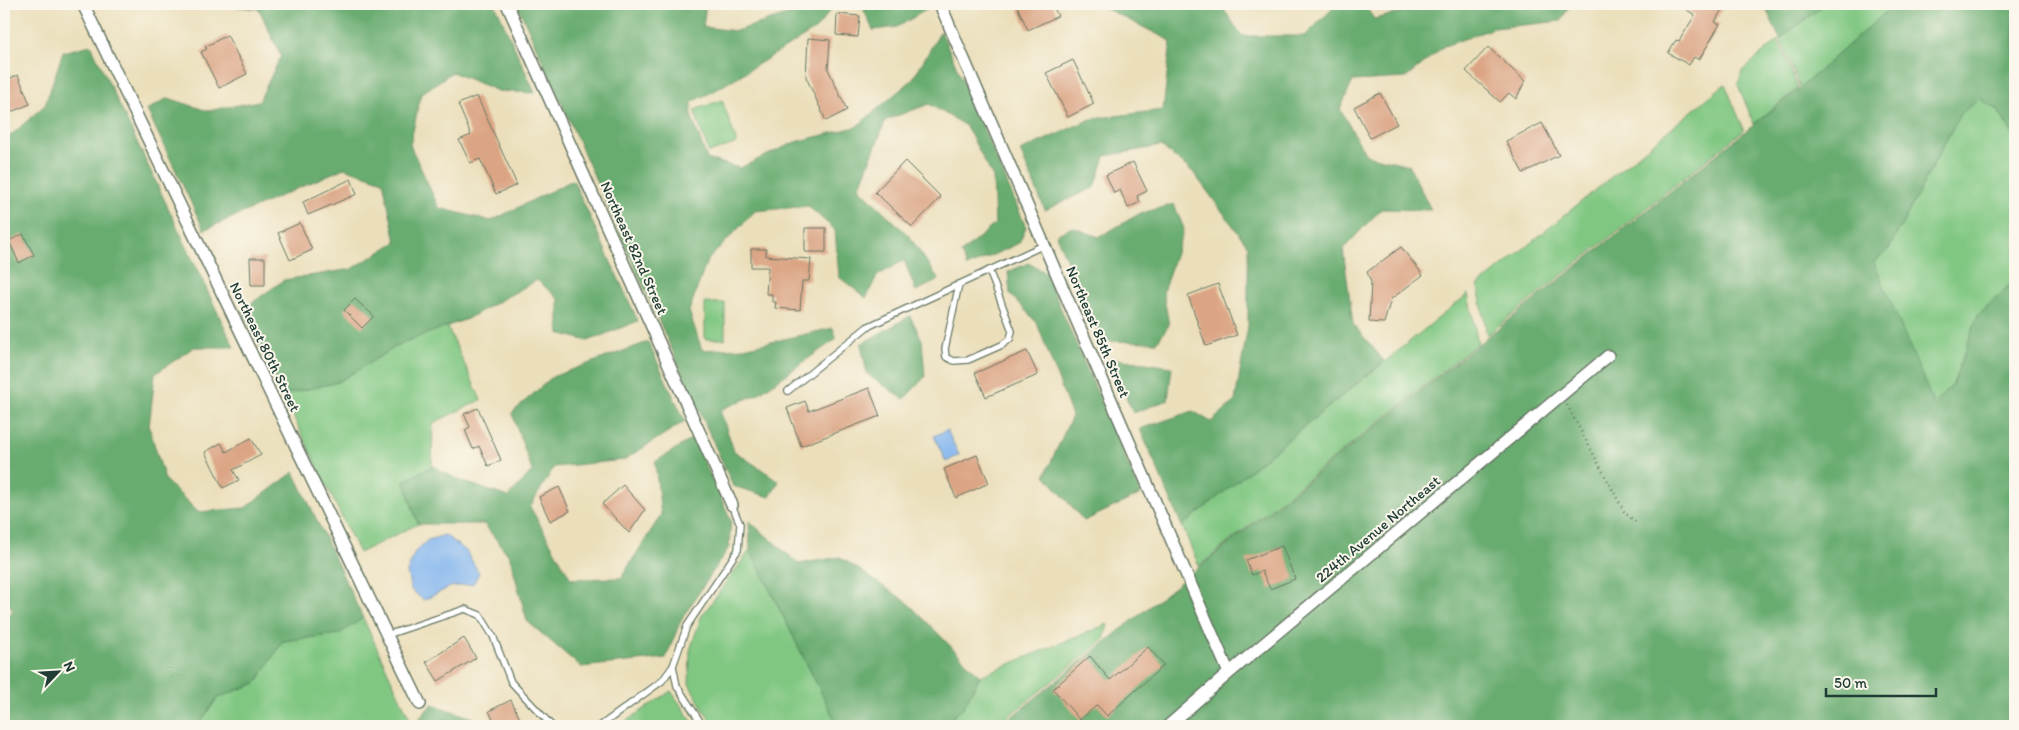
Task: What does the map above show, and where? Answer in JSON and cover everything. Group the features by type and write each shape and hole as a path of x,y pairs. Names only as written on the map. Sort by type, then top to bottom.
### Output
{"street":[{"name":"Northeast 80th Street","path":"83,4 420,704"},
{"name":"Northeast 82nd Street","path":"507,4 732,505"},
{"name":"Northeast 85th Street","path":"940,4 1229,673"},
{"name":"224th Avenue Northeast","path":"1168,726 1608,356"}],"lane":[{"path":"788,391 867,327 1044,245"},
{"path":"960,284 945,349 946,357 954,361 968,360 1010,340 1012,332 989,270"},
{"path":"600,726 662,681 673,666 687,626 738,550 740,524 732,505"},
{"path":"387,635 465,609 480,615 493,636 512,682 552,726"},
{"path":"673,666 677,686 703,726"}],"path":[{"path":"1561,395 1579,425 1625,513 1637,523"}],"green space":[{"path":"211,4 495,4 535,93 498,91 452,72 421,94 410,145 439,208 491,221 573,180 638,321 588,341 559,333 559,299 537,280 467,319 404,342 338,382 283,395 242,310 284,280 352,269 396,242 383,181 344,168 204,230 147,110 168,98 208,111 259,101 281,56 259,9"},
{"path":"517,4 706,4 703,27 736,31 821,4 929,4 931,7 897,27 873,30 862,6 833,7 816,29 716,90 692,102 691,115 707,159 740,168 795,142 856,127 912,80 941,31 1026,227 1019,243 967,267 961,253 995,224 993,177 966,126 929,104 886,120 859,188 909,236 939,280 916,291 904,260 877,276 866,298 839,277 835,230 808,206 755,211 707,261 689,311 702,350 744,348 833,328 836,339 758,394 720,410 734,451 779,481 770,497 733,486"},
{"path":"1097,4 1220,4 1242,36 1305,36 1337,4 1364,4 1374,19 1437,4 1570,4 1561,21 1494,28 1444,46 1406,78 1353,81 1340,109 1366,155 1409,165 1431,210 1381,209 1343,249 1353,324 1384,361 1182,526 1140,429 1193,411 1211,422 1235,401 1248,326 1248,246 1193,172 1161,146 1105,156 1095,187 1045,210 1020,151 1091,119 1163,110 1171,41"},
{"path":"1764,4 1825,4 1780,39"},
{"path":"1825,4 1895,4 1800,88 1780,39"},
{"path":"1895,4 2015,4 2015,138 1997,109 1979,99 1960,114 1889,249 1874,262 1934,404 1953,384 1978,315 2015,280 2015,726 1000,726 1800,88"},
{"path":"1778,40 1798,88 1754,124 1738,85 1742,71"},
{"path":"91,45 234,347 194,347 155,374 149,427 165,480 198,512 245,508 294,472 363,618 339,634 283,641 256,683 217,698 198,726 4,726 4,622 13,610 4,598 4,138 9,137 45,105 63,52"},
{"path":"1725,84 1744,130 1487,335 1478,286"},
{"path":"1979,99 1997,109 2015,138 2015,280 1978,315 1953,384 1906,435 1705,407 1889,249 1960,114"},
{"path":"722,100 737,143 709,153 694,110"},
{"path":"1174,204 1184,229 1163,292 1169,325 1157,342 1102,341 1056,235 1072,227 1099,237 1139,214"},
{"path":"1028,263 1045,272 1141,494 1084,521 1045,475 1072,416 1037,323 1010,294 1008,272"},
{"path":"1468,294 1478,343 1199,566 1182,526"},
{"path":"705,303 725,303 725,339 705,339"},
{"path":"910,316 922,340 925,377 904,399 867,374 861,344"},
{"path":"447,326 481,400 433,423 432,466 404,481 418,524 359,553 283,395 338,382 404,342"},
{"path":"648,342 685,421 624,460 554,467 530,507 571,579 621,578 661,515 655,462 693,438 731,520 729,547 681,620 666,658 581,667 527,621 510,557 484,524 418,524 404,481 432,466 461,481 508,497 532,471 512,413 552,377"},
{"path":"1109,358 1172,367 1168,400 1133,413"},
{"path":"749,521 799,564 840,557 907,602 980,676 963,708 942,726 838,726 750,550"},
{"path":"750,550 838,726 713,726 689,684 690,650 701,617"},
{"path":"363,618 413,726 198,726 217,698 256,683 283,641 339,634"},
{"path":"1108,624 1104,640 996,726 942,726 963,708 980,676"},
{"path":"671,691 695,726 619,726"},
{"path":"432,704 475,719 478,726 413,726"}],"water":[{"path":"947,430 959,455 946,462 934,436"},
{"path":"445,535 466,551 479,573 473,584 450,587 424,600 411,590 407,572 415,552 428,540"}],"building":[{"path":"1016,4 1052,4 1058,16 1028,30"},
{"path":"1677,4 1714,4 1722,9 1715,22 1720,24 1699,60 1694,57 1689,65 1668,53 1676,40 1679,41 1695,15"},
{"path":"837,14 860,16 858,37 836,35"},
{"path":"227,35 247,74 219,88 201,52 207,49 205,47"},
{"path":"808,38 830,40 828,69 847,110 826,121 806,77"},
{"path":"1488,47 1525,81 1516,99 1509,93 1500,102 1466,71"},
{"path":"1073,60 1094,104 1068,117 1046,73"},
{"path":"18,75 30,104 4,115 4,81"},
{"path":"1380,93 1397,124 1370,138 1354,107"},
{"path":"477,96 517,185 496,194 480,159 470,163 459,140 471,135 458,104"},
{"path":"1542,123 1559,155 1523,173 1506,141"},
{"path":"905,161 941,197 912,227 875,192"},
{"path":"1133,162 1147,191 1137,196 1140,202 1128,208 1120,190 1114,193 1106,175"},
{"path":"351,179 357,194 308,215 303,202"},
{"path":"300,223 312,250 290,260 278,233"},
{"path":"805,228 826,228 826,252 805,252"},
{"path":"23,234 34,255 19,263 9,241"},
{"path":"1401,247 1423,275 1391,299 1384,323 1369,322 1371,282 1367,272"},
{"path":"751,249 766,249 766,256 811,259 809,281 802,281 800,310 775,308 776,302 772,302 772,294 766,294 768,267 751,267"},
{"path":"250,258 265,258 265,285 251,285"},
{"path":"1218,284 1237,335 1206,346 1188,295"},
{"path":"355,299 374,316 362,328 344,310"},
{"path":"1027,351 1038,375 986,397 975,373"},
{"path":"869,388 880,416 801,446 787,408 805,401 809,411"},
{"path":"478,408 501,460 488,466 479,446 473,449 465,430 470,427 464,414"},
{"path":"251,438 261,455 233,470 239,480 223,488 205,452 221,443 226,452"},
{"path":"977,455 989,483 956,498 944,469"},
{"path":"623,485 645,510 629,533 602,504"},
{"path":"559,487 570,511 550,521 539,497"},
{"path":"1282,546 1295,579 1270,589 1262,571 1252,575 1246,560"},
{"path":"464,638 476,658 438,681 426,662"},
{"path":"1148,647 1164,665 1107,716 1097,705 1080,720 1053,689 1090,656 1110,680"},
{"path":"511,700 520,719 506,726 496,726 489,711"}]}
